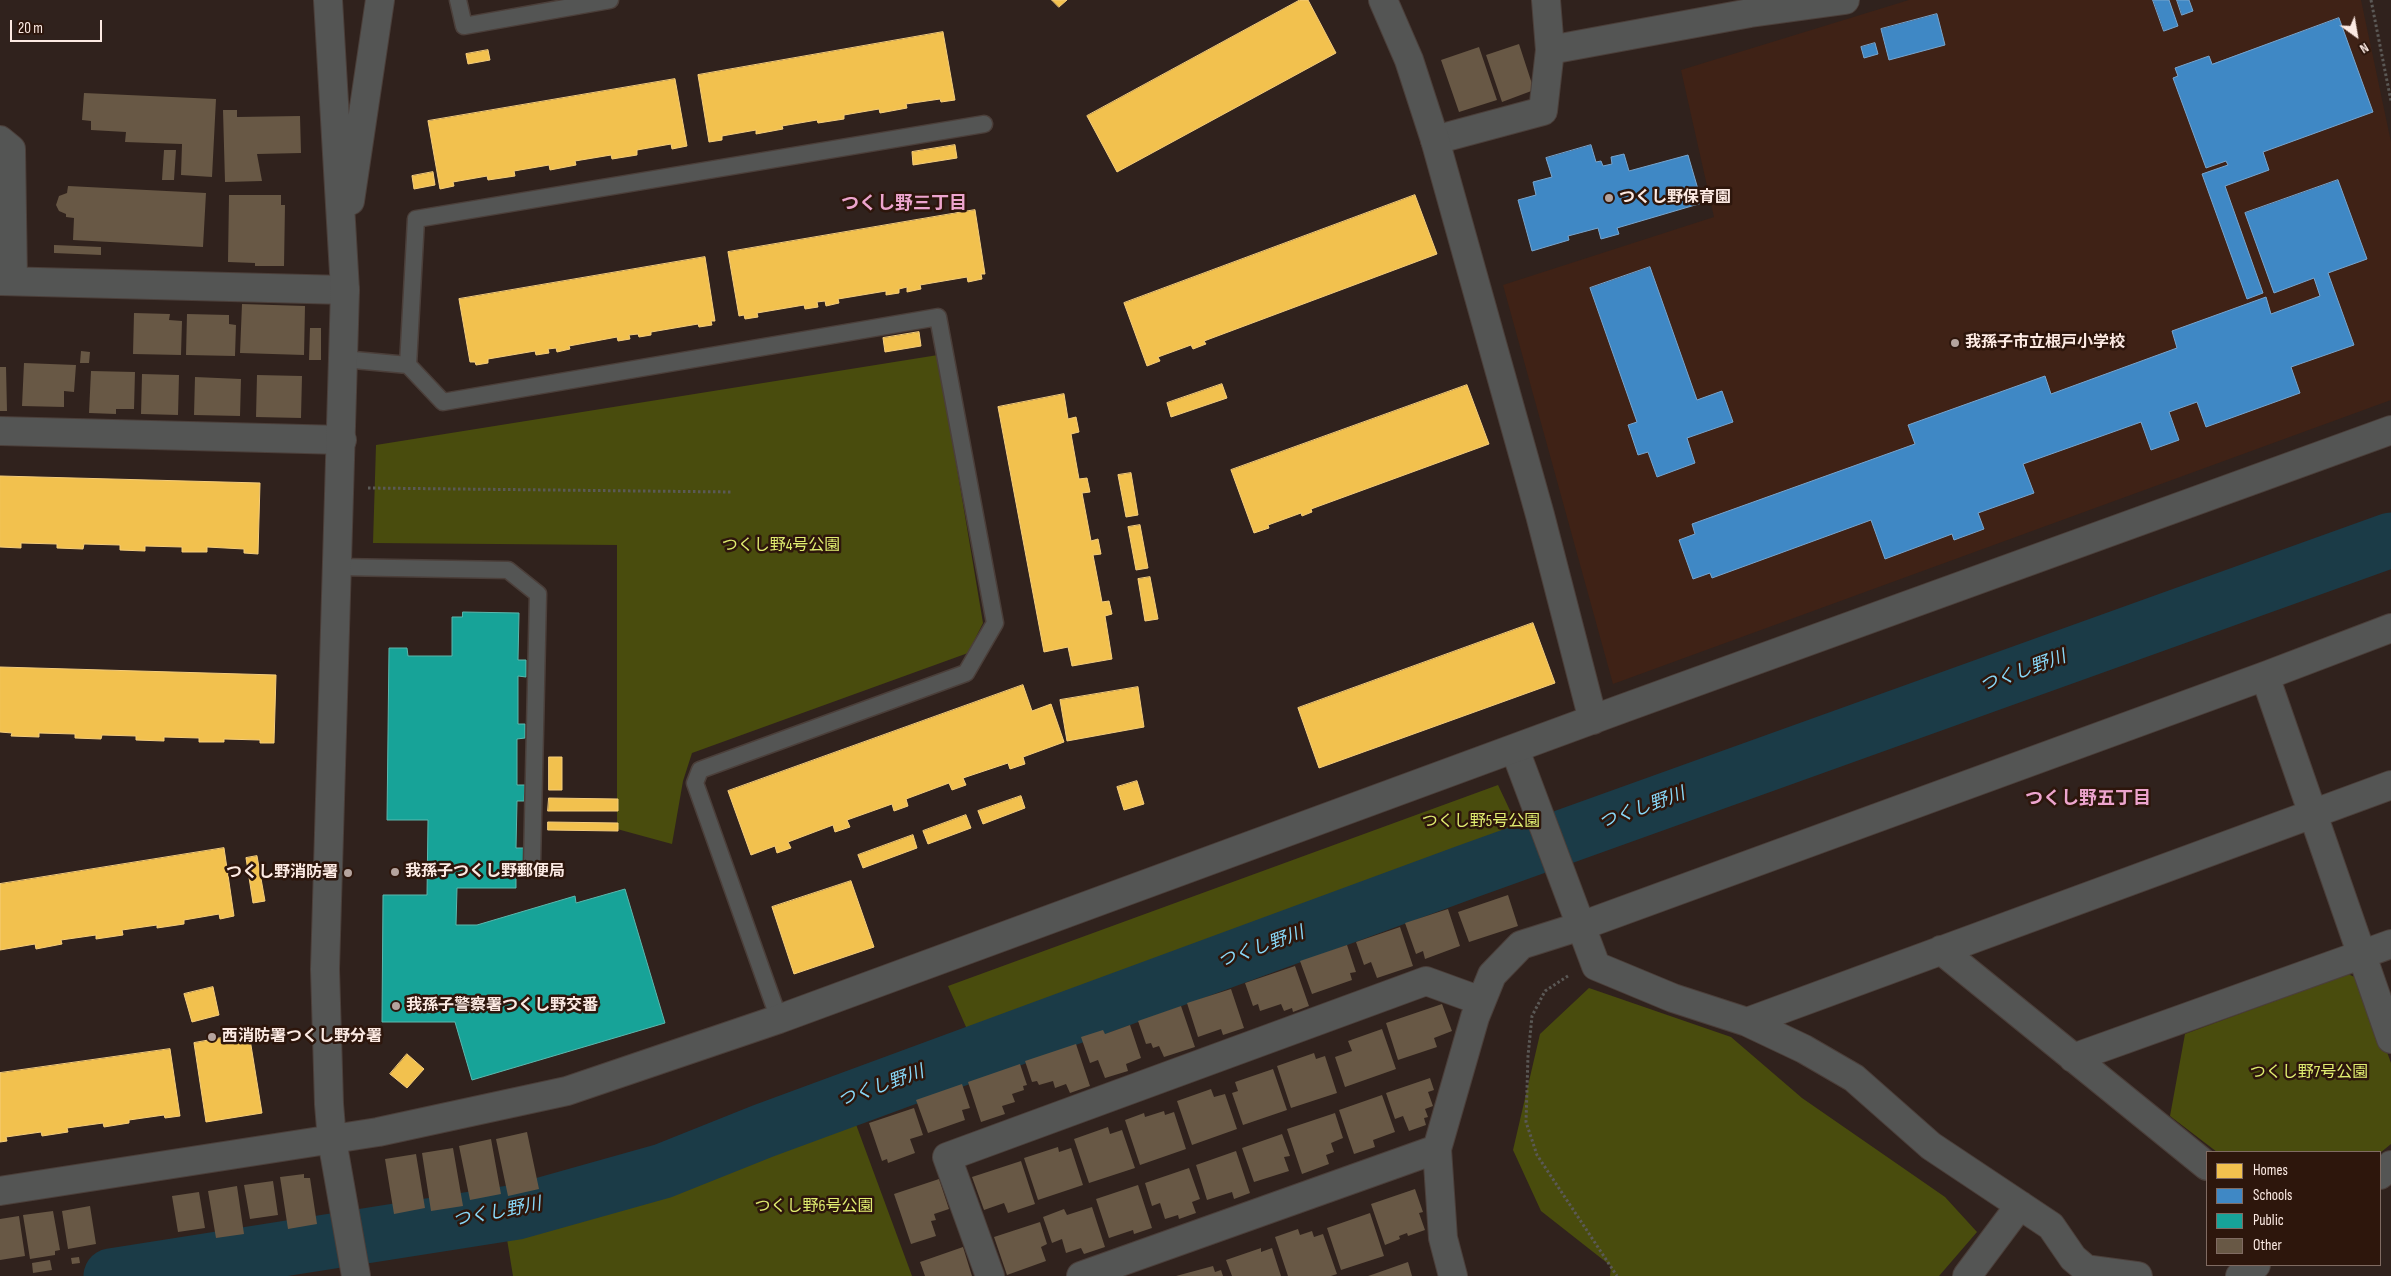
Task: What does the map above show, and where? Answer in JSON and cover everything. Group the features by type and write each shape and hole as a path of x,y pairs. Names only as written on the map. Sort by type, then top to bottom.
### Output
{"street":[{"path":"328,0 337,164 344,238 345,290 325,969 329,1104 332,1140 356,1276"},
{"path":"344,238 356,172 380,0"},
{"path":"1383,0 1409,60 1435,140 1540,515 1593,720"},
{"path":"1435,140 1543,111 1550,50 1546,0"},
{"path":"1550,50 1750,14 1845,0"},
{"path":"0,140 11,149 7,280 345,290"},
{"path":"0,1191 332,1140 568,1091 779,1019 2391,430"},
{"path":"0,431 342,440"},
{"path":"1453,1276 1443,1238 1437,1150 1481,1000 1492,975 1522,945 1581,926 2265,676 2391,628"},
{"path":"2265,676 2391,1039"},
{"path":"1515,750 1596,966 1673,998 1747,1022 1804,1049 1854,1078 1931,1146 2051,1226 2073,1258 2086,1269 2138,1276"},
{"path":"1747,1022 2391,785"},
{"path":"2073,1058 2391,944"},
{"path":"1941,950 2206,1165"},
{"path":"990,1276 947,1157 1426,981 1481,1000"},
{"path":"1081,1276 1437,1150"},
{"path":"2381,1174 2391,1165"},
{"path":"1967,1276 2020,1204"},
{"path":"2240,1276 2255,1266"}],"lane":[{"path":"458,0 464,26 610,0"},
{"path":"408,365 416,219 984,124"},
{"path":"343,359 408,365 443,402 938,317 995,623 966,673 700,770 695,782 779,1019"},
{"path":"338,567 508,570 538,594 532,864"}],"path":[{"path":"2371,0 2391,101"},
{"path":"366,488 732,492"},
{"path":"1596,966 1575,972 1545,991 1532,1016 1528,1056 1526,1122 1536,1155 1617,1276"}],"shaded area":[{"name":"我孫子市立根戸小学校","path":"1909,0 2361,0 2391,142 2391,400 1613,684 1503,285 1714,217 1681,70"}],"green space":[{"name":"つくし野4号公園","path":"938,355 983,623 968,653 692,753 683,781 672,844 617,829 617,545 373,543 376,445"},
{"name":"つくし野5号公園","path":"1498,785 1523,838 970,1036 948,986"},
{"name":"つくし野7号公園","path":"2348,974 2361,980 2391,1063 2391,1144 2381,1152 2216,1151 2170,1116 2185,1034"},
{"path":"1589,988 1731,1037 1802,1098 1945,1197 1977,1232 1939,1276 1610,1276 1611,1266 1541,1211 1513,1150 1540,1034"},
{"name":"つくし野6号公園","path":"854,1119 912,1276 513,1276 505,1227 714,1171"}],"building: Homes":[{"path":"1052,0 1067,0 1059,7"},
{"path":"1300,0 1308,0 1336,53 1117,172 1087,116"},
{"path":"943,32 955,100 941,102 940,99 906,104 907,108 880,113 879,109 844,115 844,119 818,123 817,120 782,126 783,129 756,134 756,130 722,136 722,140 709,142 698,75"},
{"path":"488,50 490,60 468,64 466,54"},
{"path":"675,79 687,146 672,149 671,144 637,150 637,155 612,159 611,155 575,161 576,165 550,170 549,165 514,171 515,176 488,180 487,176 453,182 454,186 440,189 428,121"},
{"path":"955,145 957,158 913,165 912,152"},
{"path":"433,172 435,185 414,189 412,176"},
{"path":"1415,195 1437,254 1204,341 1206,344 1193,349 1191,345 1158,357 1160,361 1147,366 1124,303"},
{"path":"975,210 985,274 981,274 982,279 968,282 967,277 920,285 921,289 907,292 907,287 899,289 899,293 886,295 886,291 838,299 839,303 826,306 825,301 817,302 818,307 805,309 804,305 757,313 758,317 745,319 744,315 739,316 728,252"},
{"path":"705,257 715,321 711,321 712,325 699,327 698,324 651,332 651,335 639,337 638,334 629,335 630,339 618,341 617,337 569,346 570,349 557,352 556,348 548,349 549,353 536,355 535,351 488,359 488,363 476,365 475,362 470,362 459,299"},
{"path":"919,332 921,346 885,352 883,338"},
{"path":"1222,384 1227,398 1171,417 1167,403"},
{"path":"1467,385 1489,444 1311,509 1312,512 1302,516 1301,513 1268,525 1269,528 1254,533 1231,470"},
{"path":"1064,394 1068,419 1076,417 1079,432 1071,434 1079,479 1087,478 1090,492 1082,493 1091,541 1098,539 1101,554 1093,555 1102,602 1109,601 1112,614 1105,616 1112,659 1072,666 1068,647 1044,652 998,407"},
{"path":"1131,473 1138,515 1126,517 1118,475"},
{"path":"0,476 260,483 258,554 244,553 244,549 207,547 207,552 182,552 182,547 145,546 145,551 120,550 120,545 84,544 83,549 57,548 57,544 21,543 21,548 0,547"},
{"path":"1140,525 1148,568 1136,570 1128,527"},
{"path":"1150,577 1158,619 1145,621 1138,579"},
{"path":"1533,623 1555,683 1319,768 1298,708"},
{"path":"0,667 276,675 274,743 260,743 260,740 224,739 224,742 199,742 199,738 164,737 164,741 136,740 136,736 102,735 101,739 75,738 75,734 39,733 39,737 11,736 12,733 0,732"},
{"path":"1023,685 1032,711 1051,704 1064,742 1023,757 1025,764 1010,769 1008,763 963,778 966,785 952,790 949,783 906,799 908,806 894,811 892,804 847,820 850,827 835,832 833,825 788,842 791,848 777,853 775,846 751,855 728,791"},
{"path":"1138,687 1144,727 1067,741 1060,700"},
{"path":"549,757 562,757 562,790 549,790"},
{"path":"1137,781 1144,804 1124,810 1117,787"},
{"path":"1021,796 1025,808 983,824 978,811"},
{"path":"549,798 618,799 618,811 548,811"},
{"path":"966,815 971,828 928,844 923,831"},
{"path":"548,822 618,823 618,831 548,830"},
{"path":"913,835 917,848 863,868 858,855"},
{"path":"224,848 234,916 220,919 219,914 184,920 184,924 157,928 157,925 122,930 123,935 96,939 96,935 61,940 62,944 36,949 35,944 0,950 0,884"},
{"path":"257,856 265,901 253,903 246,858"},
{"path":"851,881 874,947 794,974 772,907"},
{"path":"213,987 219,1015 192,1022 184,994"},
{"path":"249,1033 262,1113 206,1122 194,1043"},
{"path":"170,1049 180,1116 165,1118 164,1115 129,1120 129,1123 104,1127 103,1123 67,1128 68,1132 42,1136 41,1132 6,1137 7,1141 0,1142 0,1073"},
{"path":"407,1054 424,1069 407,1088 390,1074"}],"building: Schools":[{"path":"2153,0 2169,0 2178,26 2164,31"},
{"path":"2177,0 2189,0 2193,11 2182,15"},
{"path":"1937,14 1945,45 1889,60 1881,29"},
{"path":"2339,18 2373,112 2263,152 2269,170 2225,186 2263,293 2247,299 2202,174 2228,165 2226,161 2206,168 2173,78 2178,76 2175,68 2209,56 2212,64"},
{"path":"1875,43 1878,54 1864,58 1861,47"},
{"path":"1591,145 1596,162 1601,161 1603,166 1612,164 1611,157 1624,154 1629,171 1688,155 1702,203 1617,228 1619,234 1601,239 1598,228 1568,236 1569,240 1532,251 1518,200 1536,195 1533,182 1552,177 1546,158"},
{"path":"2338,180 2367,259 2328,273 2354,345 2291,367 2300,393 2206,427 2197,402 2169,412 2179,440 2151,450 2141,422 2023,464 2034,493 1978,513 1984,529 1954,540 1952,534 1885,559 1871,520 1712,578 1710,573 1693,579 1679,540 1695,534 1692,524 1915,444 1908,425 2045,376 2051,394 2177,348 2172,331 2266,297 2271,314 2320,296 2314,278 2274,293 2245,213"},
{"path":"1650,267 1697,400 1722,391 1733,422 1687,438 1695,463 1657,477 1648,452 1638,455 1628,425 1637,422 1590,288"}],"building: Public":[{"path":"463,612 519,613 518,660 526,660 526,677 518,676 518,724 525,724 525,738 517,739 517,785 525,785 524,801 517,801 516,848 524,848 524,861 516,861 516,888 457,888 456,925 477,925 575,896 576,903 625,889 665,1023 472,1080 455,1022 382,1022 383,895 427,895 428,820 387,820 389,648 407,648 408,656 452,656 452,617 462,617"}],"building: Other":[{"path":"1519,44 1534,90 1502,102 1486,55"},
{"path":"1479,47 1497,100 1459,112 1441,60"},
{"path":"84,93 216,99 212,177 181,175 182,144 125,142 126,132 91,130 91,121 82,120"},
{"path":"223,110 237,110 237,117 300,116 301,153 257,154 262,181 225,182"},
{"path":"164,150 176,150 174,180 162,180"},
{"path":"68,186 206,193 203,247 73,240 74,218 66,217 66,214 59,211 56,205 59,196 67,193"},
{"path":"229,195 281,195 281,205 285,205 284,266 255,266 255,263 228,262"},
{"path":"54,245 101,247 101,255 54,253"},
{"path":"242,304 305,306 304,355 240,353"},
{"path":"134,313 170,314 169,320 182,321 181,355 133,354"},
{"path":"187,314 229,315 229,324 236,325 235,356 186,355"},
{"path":"310,328 321,328 321,360 309,360"},
{"path":"81,351 90,352 89,363 80,363"},
{"path":"24,363 76,365 74,392 64,391 64,407 22,406"},
{"path":"0,367 6,367 7,411 0,411"},
{"path":"91,371 135,372 134,409 116,409 116,414 89,413"},
{"path":"142,374 179,375 178,415 141,414"},
{"path":"257,375 302,376 301,418 256,417"},
{"path":"195,377 241,379 240,416 194,415"},
{"path":"1508,895 1518,926 1469,942 1458,912"},
{"path":"1448,909 1460,946 1425,959 1423,951 1416,954 1405,923"},
{"path":"1400,927 1413,966 1377,978 1371,962 1364,965 1356,942"},
{"path":"1347,945 1356,972 1350,973 1352,980 1312,994 1300,961"},
{"path":"1295,966 1309,1006 1293,1012 1292,1008 1284,1011 1281,1004 1260,1011 1258,1004 1253,1006 1245,983"},
{"path":"1231,989 1244,1028 1223,1035 1221,1029 1198,1037 1187,1003"},
{"path":"1442,1004 1452,1031 1434,1038 1437,1047 1398,1060 1386,1023"},
{"path":"1181,1006 1195,1047 1164,1057 1159,1046 1153,1048 1151,1043 1146,1044 1138,1021"},
{"path":"1130,1025 1141,1058 1126,1064 1128,1071 1105,1078 1098,1060 1090,1063 1081,1037 1103,1030 1105,1034"},
{"path":"1382,1029 1396,1069 1345,1087 1335,1057 1352,1051 1348,1041"},
{"path":"1076,1044 1090,1086 1070,1093 1066,1084 1055,1088 1053,1081 1039,1085 1037,1081 1032,1082 1025,1061"},
{"path":"1314,1053 1316,1059 1325,1056 1337,1093 1291,1108 1277,1066"},
{"path":"1020,1064 1027,1085 1023,1086 1024,1090 1012,1094 1015,1102 1002,1106 1005,1114 981,1122 968,1082"},
{"path":"1273,1069 1287,1110 1243,1125 1232,1093 1238,1091 1235,1082"},
{"path":"1430,1078 1434,1090 1428,1092 1433,1106 1425,1109 1428,1117 1424,1118 1426,1125 1409,1131 1403,1116 1395,1119 1386,1093"},
{"path":"962,1084 970,1108 962,1110 965,1120 928,1133 916,1100"},
{"path":"1211,1089 1214,1097 1225,1094 1237,1129 1192,1145 1177,1101"},
{"path":"1382,1095 1395,1132 1373,1140 1375,1147 1354,1154 1339,1110"},
{"path":"914,1108 923,1135 910,1139 915,1153 888,1163 887,1159 882,1161 869,1123"},
{"path":"1164,1111 1165,1115 1174,1112 1186,1149 1140,1165 1125,1120 1144,1113 1145,1117"},
{"path":"1335,1113 1343,1138 1331,1143 1334,1152 1326,1155 1329,1164 1302,1174 1287,1129"},
{"path":"1108,1127 1110,1134 1122,1130 1135,1168 1089,1183 1074,1139"},
{"path":"527,1132 539,1189 508,1196 496,1139"},
{"path":"1282,1134 1290,1156 1284,1157 1289,1171 1254,1182 1242,1148"},
{"path":"491,1139 501,1194 470,1200 459,1146"},
{"path":"1058,1147 1059,1152 1071,1148 1083,1185 1038,1200 1024,1158"},
{"path":"453,1148 463,1206 431,1211 422,1153"},
{"path":"1236,1151 1250,1193 1234,1199 1232,1192 1207,1200 1196,1165"},
{"path":"416,1154 425,1208 394,1214 385,1159"},
{"path":"1021,1161 1035,1204 1008,1213 1004,1203 984,1210 972,1177"},
{"path":"1189,1168 1200,1199 1192,1202 1196,1213 1179,1219 1178,1215 1165,1219 1160,1203 1152,1206 1145,1183"},
{"path":"304,1174 304,1178 310,1178 317,1224 288,1229 280,1177"},
{"path":"939,1179 949,1209 934,1214 936,1220 931,1221 936,1236 911,1244 894,1194"},
{"path":"273,1181 278,1215 250,1219 244,1185"},
{"path":"1138,1185 1152,1228 1134,1234 1133,1230 1109,1238 1096,1199"},
{"path":"237,1186 244,1234 216,1238 208,1191"},
{"path":"1415,1189 1423,1212 1419,1213 1425,1230 1408,1236 1407,1233 1399,1236 1400,1239 1385,1245 1371,1204"},
{"path":"199,1192 205,1228 178,1232 172,1196"},
{"path":"90,1206 96,1244 68,1249 62,1211"},
{"path":"1092,1207 1105,1247 1084,1254 1081,1248 1066,1253 1062,1239 1052,1243 1043,1217 1064,1209 1067,1215"},
{"path":"53,1211 60,1250 55,1251 55,1255 30,1259 23,1215"},
{"path":"1370,1213 1384,1256 1341,1270 1327,1228"},
{"path":"19,1216 25,1256 0,1260 0,1219"},
{"path":"1040,1222 1047,1244 1041,1247 1046,1261 1007,1275 994,1237"},
{"path":"1298,1229 1300,1235 1312,1231 1314,1237 1323,1234 1337,1274 1331,1276 1288,1276 1275,1237"},
{"path":"963,1247 972,1276 925,1276 920,1262"},
{"path":"1261,1248 1261,1252 1272,1248 1281,1276 1232,1276 1226,1260"},
{"path":"79,1257 80,1263 72,1264 71,1258"},
{"path":"50,1260 52,1270 33,1273 32,1263"},
{"path":"1408,1262 1412,1276 1368,1276 1374,1274"},
{"path":"1213,1266 1215,1272 1221,1270 1223,1276 1176,1276"}],"waterway":[{"name":"つくし野川","path":"111,1276 517,1212 663,1171 763,1131 1466,872 2391,540"}],"place":[{"name":"つくし野保育園","path":"1609,198"},
{"name":"我孫子市立根戸小学校","path":"1955,343"},
{"name":"我孫子つくし野郵便局","path":"395,872"},
{"name":"つくし野消防署","path":"348,873"},
{"name":"我孫子警察署つくし野交番","path":"396,1006"},
{"name":"西消防署つくし野分署","path":"212,1037"}],"district":[{"name":"つくし野三丁目","path":"904,204"},
{"name":"つくし野五丁目","path":"2088,799"}]}
